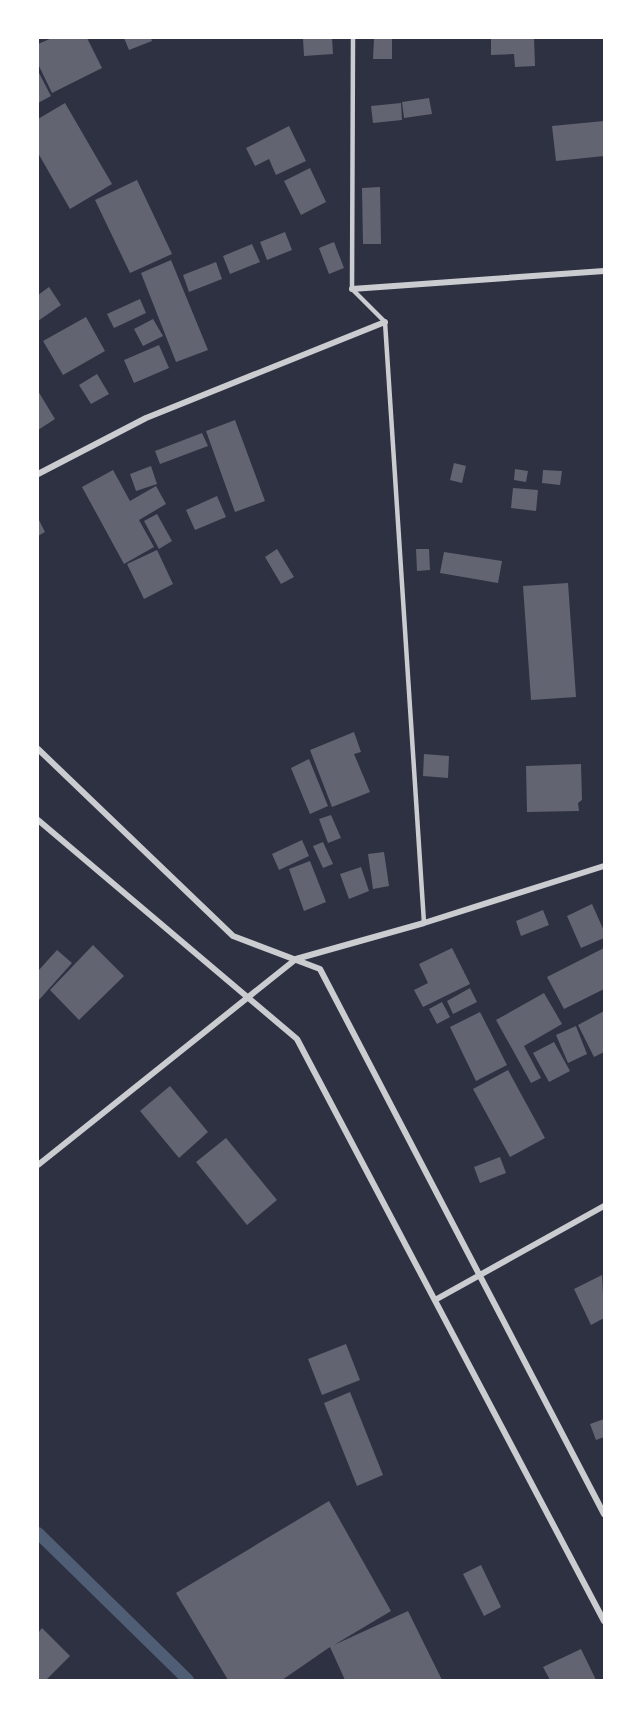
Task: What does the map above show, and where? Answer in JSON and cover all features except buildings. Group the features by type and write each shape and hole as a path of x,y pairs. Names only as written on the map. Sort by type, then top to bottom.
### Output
{"street":[{"path":"352,289 604,271"},
{"path":"38,474 146,418 385,322"},
{"path":"38,749 233,936 320,969 604,1514"},
{"path":"38,820 297,1039 602,1610 604,1621"},
{"path":"38,1166 296,959 424,924 604,866"},
{"path":"435,1300 604,1206"}],"lane":[{"path":"353,38 352,289 385,322 424,924"}],"waterway":[{"path":"38,1533 188,1680"}]}
